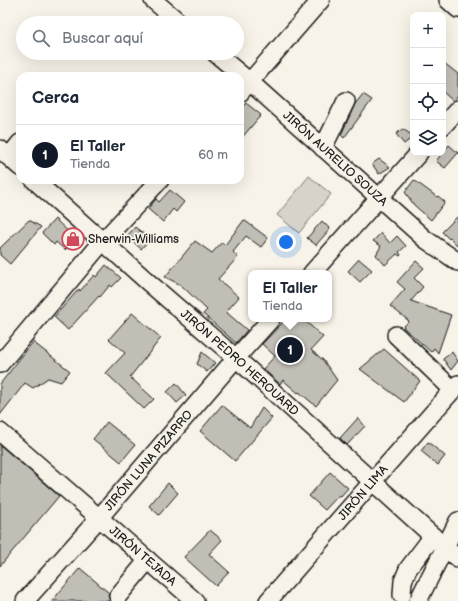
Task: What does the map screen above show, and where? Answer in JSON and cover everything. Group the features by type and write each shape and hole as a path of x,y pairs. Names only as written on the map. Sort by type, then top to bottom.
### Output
{"street":[{"path":"153,0 172,16"},
{"path":"245,88 321,0"},
{"path":"448,0 458,9"},
{"name":"JIRÓN AURELIO SOUZA","path":"221,60 231,72"},
{"name":"JIRÓN AURELIO SOUZA","path":"245,88 323,148 425,239 458,262"},
{"path":"323,148 346,101"},
{"path":"446,123 458,109"},
{"path":"10,158 16,149"},
{"path":"315,270 416,156"},
{"name":"JIRÓN PEDRO HEROUARD","path":"39,184 236,358 372,482 445,544 458,559"},
{"path":"0,364 103,241 156,184"},
{"name":"JIRÓN LUNA PIZARRO","path":"25,601 99,518 268,322"},
{"path":"396,335 456,387"},
{"name":"JIRÓN LIMA","path":"268,601 456,387"},
{"name":"JIRÓN TEJADA","path":"0,432 195,601"},
{"path":"418,601 445,544 458,521"},
{"path":"402,595 403,581 408,569 445,544"},
{"path":"118,596 148,560"}],"shaded area":[{"path":"309,176 331,194 299,233 277,215"}],"building":[{"path":"446,64 458,74 458,95 453,101 446,95"},
{"path":"363,94 372,100 344,138 341,135 355,104"},
{"path":"246,103 261,115 244,135 244,105"},
{"path":"403,129 410,134 410,139 404,144 396,134"},
{"path":"449,145 458,153 445,168 436,161 440,156 446,156 446,149"},
{"path":"379,159 390,167 379,174 372,164"},
{"path":"414,180 445,202 431,220 414,205 405,192"},
{"path":"170,190 184,202 176,212 173,209 163,222 148,209 156,199 159,202"},
{"path":"458,216 458,246 442,232"},
{"path":"55,219 76,239 65,250 56,242 54,245 42,233"},
{"path":"29,220 41,227 10,264 0,255 0,248"},
{"path":"244,220 268,238 261,247 246,236 233,252 238,257 218,279 239,297 226,312 247,330 236,343 203,314 207,310 181,285 165,277 195,241 212,253 222,242 225,245"},
{"path":"322,221 330,229 316,245 307,238"},
{"path":"135,227 150,239 141,249 127,236"},
{"path":"381,233 390,243 397,236 406,246 399,252 401,255 400,256 397,254 385,265 376,255 381,246 373,241"},
{"path":"359,259 372,270 360,282 348,271"},
{"path":"416,261 424,268 414,278 423,287 411,301 451,315 438,353 434,348 431,352 403,327 409,321 390,306 405,289 397,282"},
{"path":"106,265 121,278 112,287 110,285 68,330 54,317 79,289 80,291 94,275 96,277"},
{"path":"132,313 161,338 130,377 154,399 144,409 106,373 125,353 109,339"},
{"path":"283,322 306,322 323,337 311,350 323,360 337,380 316,406 283,380 280,384 263,369 275,356 262,344"},
{"path":"33,342 70,371 61,382 48,378 33,388 25,383 0,415 0,384"},
{"path":"384,349 420,381 404,402 360,369"},
{"path":"202,352 215,363 207,372 197,364"},
{"path":"452,352 458,361 451,370 443,359"},
{"path":"176,383 186,395 177,403 167,392"},
{"path":"222,405 250,428 262,408 272,418 235,461 200,431"},
{"path":"358,418 365,426 347,445 340,438"},
{"path":"107,422 135,445 121,462 93,439"},
{"path":"428,442 445,456 438,465 421,451"},
{"path":"0,445 59,496 0,566"},
{"path":"330,472 348,488 325,510 309,496"},
{"path":"168,483 178,493 159,515 149,506"},
{"path":"210,530 222,540 209,554 229,572 216,586 184,557"},
{"path":"80,568 109,593 108,595 110,601 52,601"}],"place":[{"name":"Sherwin-Williams","path":"73,239"},
{"name":"El Taller","path":"290,350"}]}
